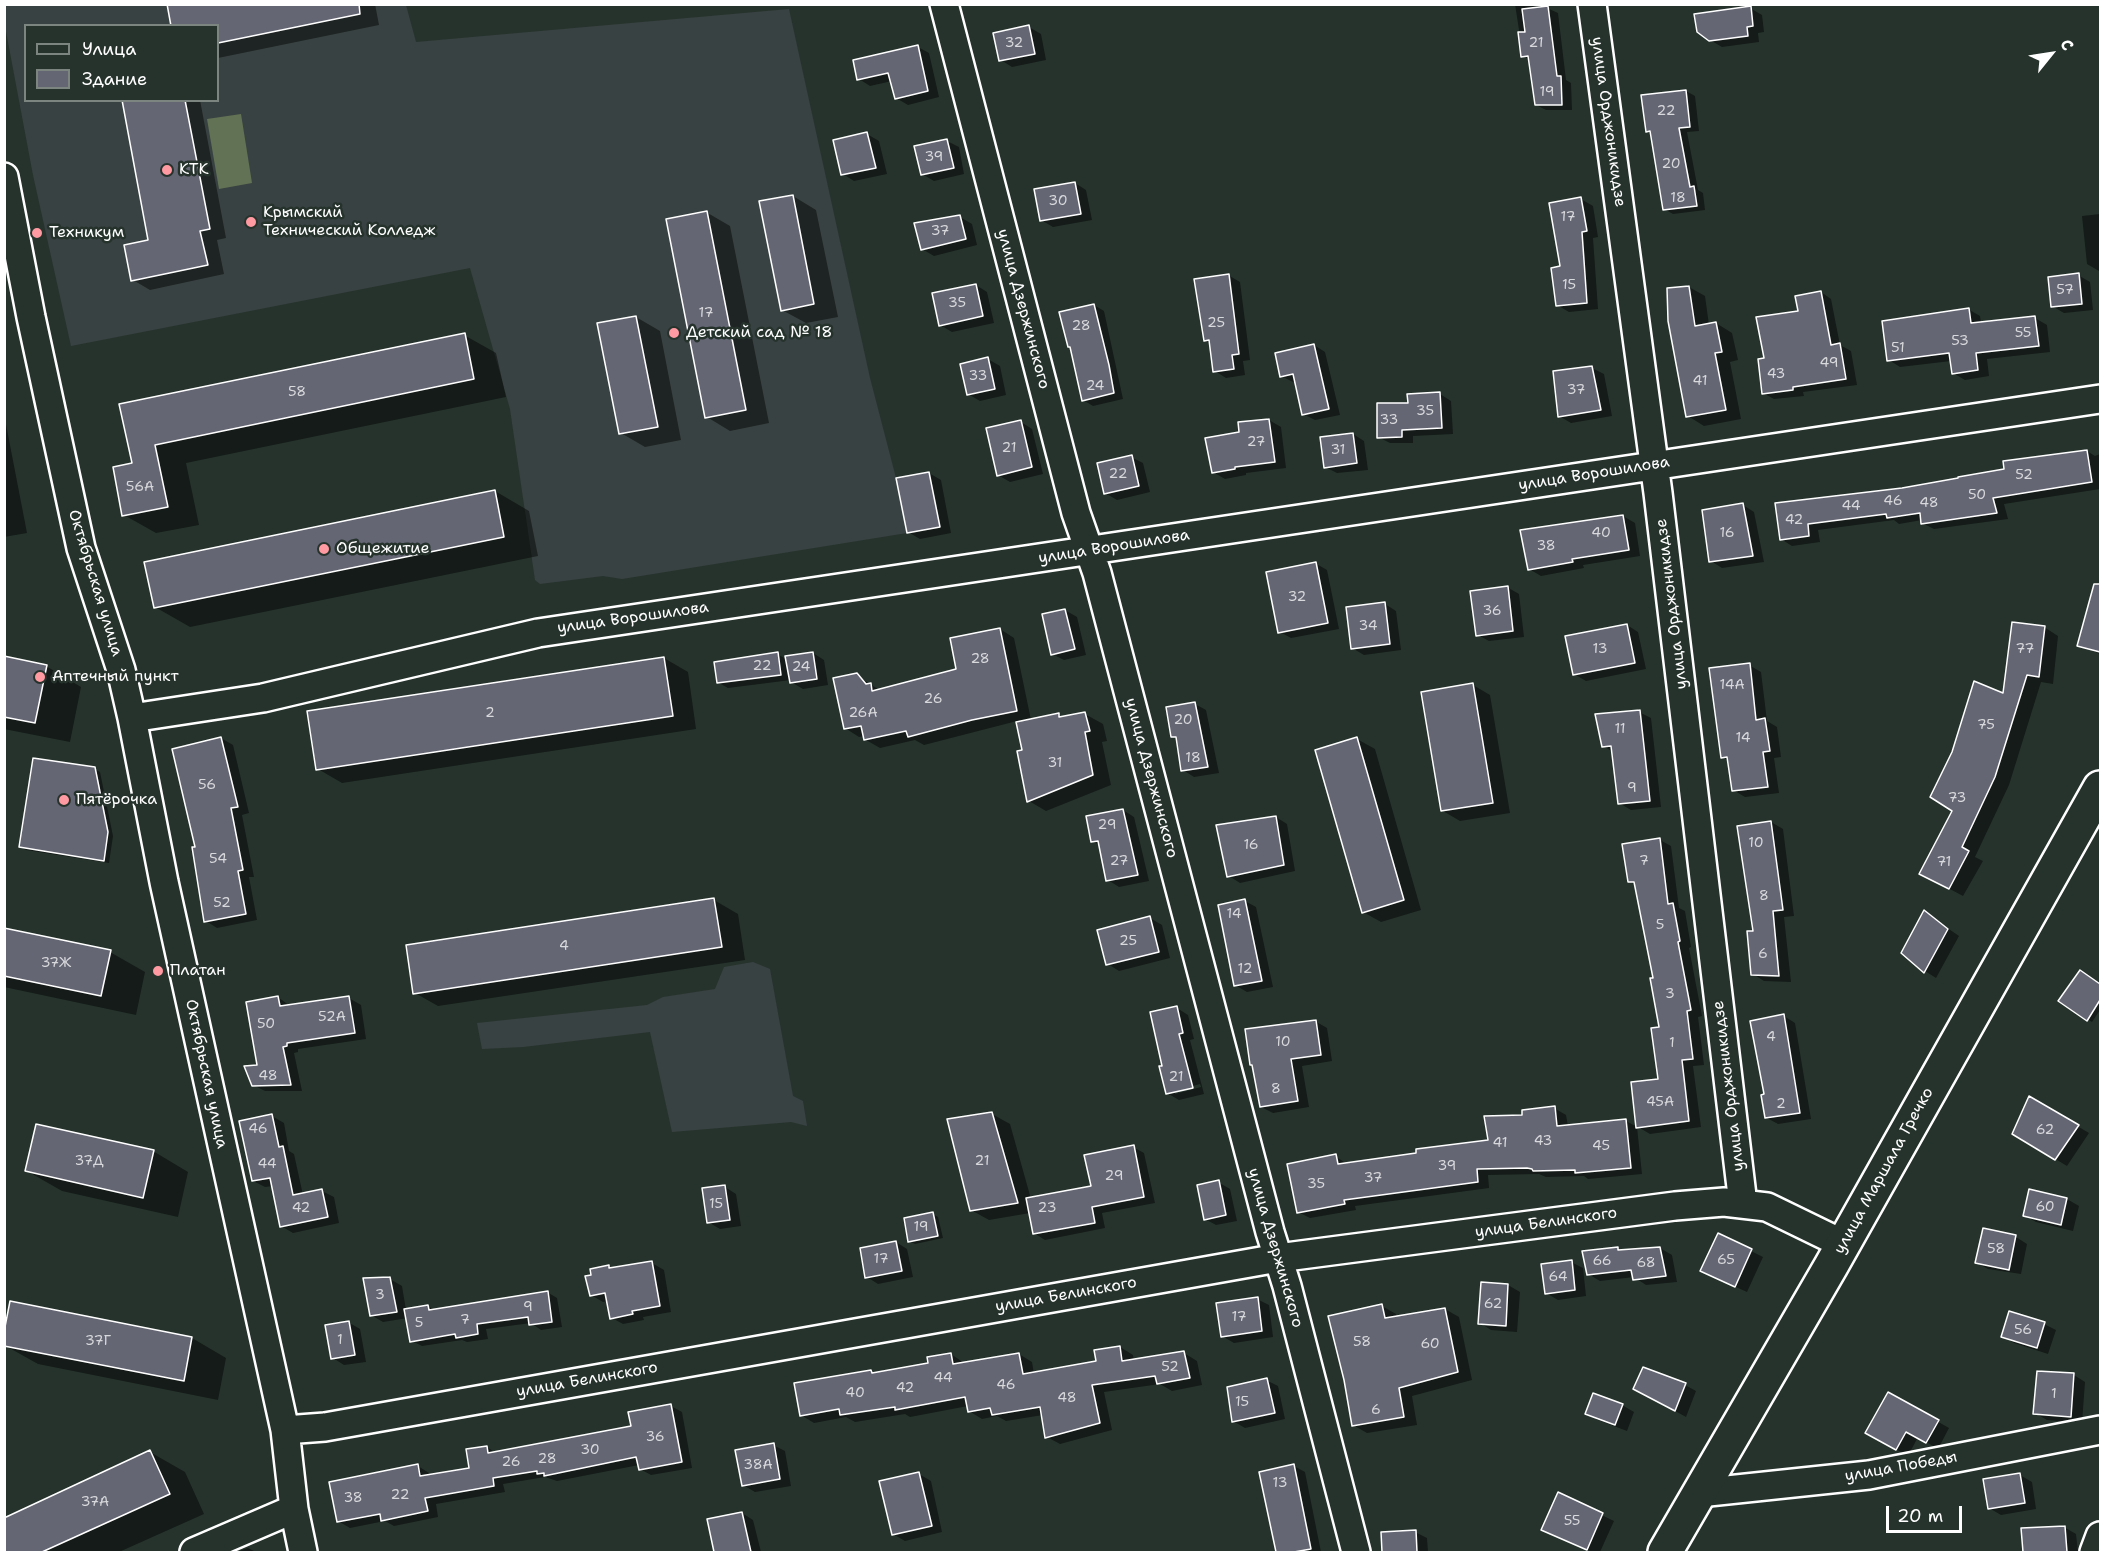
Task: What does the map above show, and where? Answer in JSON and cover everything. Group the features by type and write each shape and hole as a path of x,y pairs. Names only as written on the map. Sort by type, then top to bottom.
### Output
{"main road":[{"name":"улица Маршала Гречко","path":"1665,1552 1843,1244 2100,788"}],"street":[{"name":"улица Дзержинского","path":"944,4 1076,513 1100,584 1266,1221 1278,1258 1356,1552"},
{"name":"улица Орджоникидзе","path":"1592,4 1655,465 1743,1204"},
{"name":"Октябрьская улица","path":"4,177 81,548 121,670 132,718 164,882 285,1430 294,1509 303,1552"},
{"name":"улица Ворошилова","path":"132,718 263,698 538,633 2100,399"},
{"name":"улица Белинского","path":"285,1430 325,1426 1278,1258 1675,1206 1724,1202 1767,1207 1843,1244"},
{"name":"улица Победы","path":"1699,1493 1869,1474 2100,1430"},
{"path":"194,1552 294,1509"},
{"path":"2094,1552 2100,1536"}],"shaded area":[{"name":"Детский сад № 18","path":"4,5 406,5 416,42 789,9 870,378 896,478 907,533 622,579 603,576 540,584 535,580 510,409 470,268 71,346 33,175 5,26"},
{"path":"753,962 770,969 793,1096 803,1101 807,1126 791,1122 672,1132 650,1032 523,1047 482,1049 477,1023 647,1005 663,997 715,989 724,967"}],"green space":[{"path":"241,114 252,183 219,189 207,119"}],"building":[{"path":"167,4 359,4 360,14 219,43 219,24 171,24"},
{"path":"1548,6 1557,76 1561,76 1562,105 1535,105 1528,56 1521,57 1518,32 1525,32 1522,9"},
{"path":"1751,6 1753,26 1747,27 1748,36 1709,41 1697,32 1694,14"},
{"path":"1029,25 1035,54 999,61 993,33"},
{"path":"918,45 928,91 895,99 888,73 857,80 853,60"},
{"path":"1686,90 1690,127 1679,128 1690,187 1694,186 1697,206 1663,210 1650,131 1646,132 1641,95"},
{"name":"КТК","path":"122,102 185,102 210,229 200,231 208,265 131,281 124,245 148,240"},
{"path":"867,132 876,168 841,175 833,140"},
{"path":"947,139 954,168 921,175 914,146"},
{"path":"1075,182 1081,214 1040,221 1034,189"},
{"path":"793,195 814,304 781,311 759,201"},
{"path":"1581,197 1587,231 1582,232 1587,303 1556,306 1551,268 1560,266 1549,203"},
{"path":"707,211 746,410 705,418 666,219"},
{"path":"960,215 966,239 921,250 914,223"},
{"path":"2079,273 2082,304 2051,307 2048,277"},
{"path":"1229,274 1239,354 1232,355 1234,369 1213,372 1209,340 1204,341 1194,279"},
{"path":"976,284 983,316 939,326 932,293"},
{"path":"1689,286 1695,326 1716,322 1722,352 1715,353 1726,410 1686,417 1668,321 1667,288"},
{"path":"1821,291 1831,345 1840,343 1846,379 1762,394 1758,359 1764,358 1756,317 1798,311 1795,296"},
{"path":"1094,304 1114,393 1082,401 1070,347 1068,347 1059,312"},
{"path":"1969,308 1971,323 2035,316 2039,346 1976,353 1978,370 1952,374 1949,353 1887,361 1882,321"},
{"path":"636,316 658,427 619,434 597,323"},
{"path":"465,333 474,379 155,445 168,507 122,516 113,467 132,463 119,404"},
{"path":"1314,344 1329,409 1302,415 1293,374 1280,377 1275,353"},
{"path":"988,357 995,389 967,395 960,364"},
{"path":"1592,366 1601,410 1558,417 1553,371"},
{"path":"1440,392 1442,428 1402,430 1402,437 1377,438 1377,403 1408,403 1407,394"},
{"path":"1269,419 1275,462 1235,467 1235,469 1212,473 1205,438 1239,432 1238,422"},
{"path":"1021,420 1032,467 997,476 986,428"},
{"path":"1353,433 1357,463 1324,468 1320,437"},
{"path":"2087,450 2092,482 1993,498 1997,513 1921,524 1920,513 1887,518 1886,514 1808,524 1809,536 1780,540 1775,503 1902,488 2004,469 2003,461"},
{"path":"1132,455 1139,486 1104,494 1097,463"},
{"path":"929,472 940,527 907,533 896,478"},
{"name":"Общежитие","path":"495,490 504,537 154,608 144,562"},
{"path":"1743,503 1753,556 1709,562 1702,510"},
{"path":"1623,515 1629,550 1572,559 1573,562 1528,570 1520,530"},
{"path":"1316,562 1328,623 1278,633 1266,572"},
{"path":"2094,584 2100,584 2100,652 2077,646"},
{"path":"1508,586 1513,631 1476,636 1470,591"},
{"path":"1385,602 1390,644 1351,649 1346,607"},
{"path":"1065,609 1075,649 1051,655 1042,614"},
{"path":"2012,622 2045,626 2039,677 2027,675 1995,777 1962,847 1969,851 1949,889 1919,874 1952,811 1930,797 1952,752 1974,681 2003,693"},
{"path":"1627,624 1635,663 1573,675 1565,636"},
{"path":"1000,628 1017,711 908,737 906,731 864,740 861,726 844,729 833,678 857,673 866,684 871,683 872,691 956,669 950,638"},
{"path":"778,652 781,675 717,683 714,662"},
{"path":"813,652 817,679 790,683 785,656"},
{"path":"4,656 47,665 35,723 4,717"},
{"path":"664,657 673,716 316,770 307,711"},
{"path":"1750,663 1756,720 1765,718 1770,751 1763,752 1768,787 1732,791 1727,757 1721,758 1709,668"},
{"path":"1473,683 1493,803 1441,811 1421,692"},
{"path":"1195,702 1208,767 1181,771 1176,737 1171,737 1166,707"},
{"path":"1640,710 1650,801 1618,804 1611,746 1602,747 1595,714"},
{"path":"1085,712 1090,731 1085,732 1093,775 1027,802 1017,751 1022,750 1016,722 1059,713 1059,717"},
{"path":"221,737 238,807 231,808 243,870 238,871 246,914 204,922 192,847 195,847 172,749"},
{"path":"1357,737 1404,900 1362,913 1315,750"},
{"name":"Пятёрочка","path":"33,758 95,767 108,832 104,861 19,847"},
{"path":"1123,809 1138,875 1106,881 1098,841 1091,842 1086,816"},
{"path":"1276,816 1284,865 1227,877 1216,825"},
{"path":"1771,821 1783,910 1773,911 1779,976 1751,975 1747,931 1753,931 1737,826"},
{"path":"1660,838 1668,904 1673,903 1691,1010 1687,1011 1693,1059 1682,1060 1689,1121 1636,1128 1631,1082 1658,1079 1651,1028 1659,1027 1650,978 1653,978 1634,882 1628,882 1622,844"},
{"path":"714,898 722,947 413,994 406,945"},
{"path":"1245,899 1262,981 1234,986 1218,905"},
{"path":"1924,910 1948,929 1924,973 1901,953"},
{"path":"1150,916 1159,952 1106,965 1097,930"},
{"path":"4,928 111,950 101,996 4,976"},
{"path":"2080,970 2100,984 2100,1000 2087,1021 2058,1001"},
{"path":"278,996 280,1006 349,996 355,1033 287,1043 287,1046 283,1047 291,1085 252,1086 244,1066 257,1065 246,1002"},
{"path":"1177,1006 1183,1033 1179,1034 1193,1088 1166,1094 1150,1012"},
{"path":"1784,1014 1800,1113 1765,1118 1761,1095 1764,1094 1750,1021"},
{"path":"1316,1020 1321,1055 1291,1059 1298,1101 1260,1107 1252,1065 1250,1065 1245,1029"},
{"path":"2029,1096 2079,1125 2055,1160 2012,1134"},
{"path":"1555,1106 1557,1126 1626,1119 1631,1168 1575,1173 1575,1170 1533,1171 1527,1168 1477,1169 1478,1182 1344,1200 1345,1204 1297,1213 1287,1164 1336,1154 1338,1164 1416,1153 1416,1149 1488,1140 1484,1116 1522,1115 1522,1110"},
{"path":"992,1112 1018,1203 970,1211 947,1119"},
{"path":"272,1114 279,1147 283,1146 293,1195 322,1189 328,1217 280,1227 270,1178 252,1181 239,1121"},
{"path":"36,1124 154,1150 143,1198 25,1171"},
{"path":"1134,1145 1144,1197 1092,1207 1095,1223 1033,1234 1026,1198 1091,1186 1084,1155"},
{"path":"1219,1180 1226,1215 1204,1220 1197,1185"},
{"path":"725,1185 730,1220 707,1223 702,1188"},
{"path":"2029,1189 2067,1198 2061,1225 2023,1216"},
{"path":"933,1212 938,1236 908,1242 904,1218"},
{"path":"1983,1228 2016,1235 2009,1270 1975,1263"},
{"path":"1718,1233 1752,1249 1735,1287 1700,1271"},
{"path":"896,1241 902,1271 865,1278 860,1248"},
{"path":"1618,1247 1618,1250 1660,1247 1666,1276 1633,1280 1631,1270 1587,1275 1582,1251"},
{"path":"1572,1260 1575,1290 1545,1294 1541,1264"},
{"path":"652,1261 660,1306 632,1311 633,1314 610,1319 605,1293 590,1296 585,1276 591,1275 590,1269"},
{"path":"390,1277 397,1312 370,1316 363,1278"},
{"path":"1481,1282 1508,1284 1506,1326 1478,1324"},
{"path":"548,1291 552,1322 529,1325 528,1317 477,1324 478,1334 456,1338 455,1334 410,1342 404,1309 428,1305 429,1310"},
{"path":"1258,1297 1262,1331 1221,1337 1216,1303"},
{"path":"10,1301 192,1337 184,1381 4,1346 4,1332"},
{"path":"1382,1304 1385,1318 1445,1308 1458,1372 1399,1388 1404,1417 1352,1426 1344,1380 1328,1316"},
{"path":"2009,1311 2045,1322 2037,1348 2001,1337"},
{"path":"349,1321 355,1355 331,1359 325,1325"},
{"path":"1120,1346 1122,1361 1184,1351 1190,1378 1157,1384 1155,1376 1092,1385 1100,1423 1045,1438 1040,1407 992,1415 990,1408 968,1412 965,1397 895,1410 895,1407 840,1415 839,1409 800,1416 794,1383 928,1363 927,1357 951,1353 953,1364 1019,1353 1023,1374 1096,1361 1094,1350"},
{"path":"1643,1367 1686,1383 1675,1411 1633,1389"},
{"path":"2037,1371 2074,1373 2071,1417 2033,1414"},
{"path":"1267,1378 1275,1413 1232,1422 1227,1387"},
{"path":"1888,1392 1939,1420 1926,1443 1906,1432 1896,1450 1865,1433"},
{"path":"1593,1393 1623,1404 1615,1425 1585,1414"},
{"path":"671,1404 682,1462 639,1470 636,1457 544,1476 544,1473 537,1474 537,1471 493,1478 494,1486 425,1498 428,1511 381,1521 380,1514 337,1522 329,1482 418,1464 420,1476 469,1468 466,1449 487,1446 488,1453 631,1426 628,1412"},
{"path":"774,1443 780,1479 742,1486 735,1450"},
{"path":"150,1450 170,1494 42,1552 4,1552 4,1518"},
{"path":"1294,1464 1311,1549 1276,1552 1259,1472"},
{"path":"919,1472 932,1526 892,1535 879,1481"},
{"path":"2020,1473 2025,1503 1988,1509 1983,1479"},
{"path":"1558,1492 1603,1513 1587,1550 1541,1530"},
{"path":"742,1512 751,1552 714,1552 707,1519"},
{"path":"2065,1526 2067,1552 2023,1552 2021,1528"},
{"path":"1416,1530 1417,1552 1382,1552 1381,1532"}],"place":[{"name":"КТК","path":"167,170"},
{"name":"Крымский Технический Колледж","path":"251,222"},
{"name":"Техникум","path":"37,233"},
{"name":"Детский сад № 18","path":"674,333"},
{"name":"Общежитие","path":"324,549"},
{"name":"Аптечный пункт","path":"40,677"},
{"name":"Пятёрочка","path":"64,800"},
{"name":"Платан","path":"158,971"}]}
